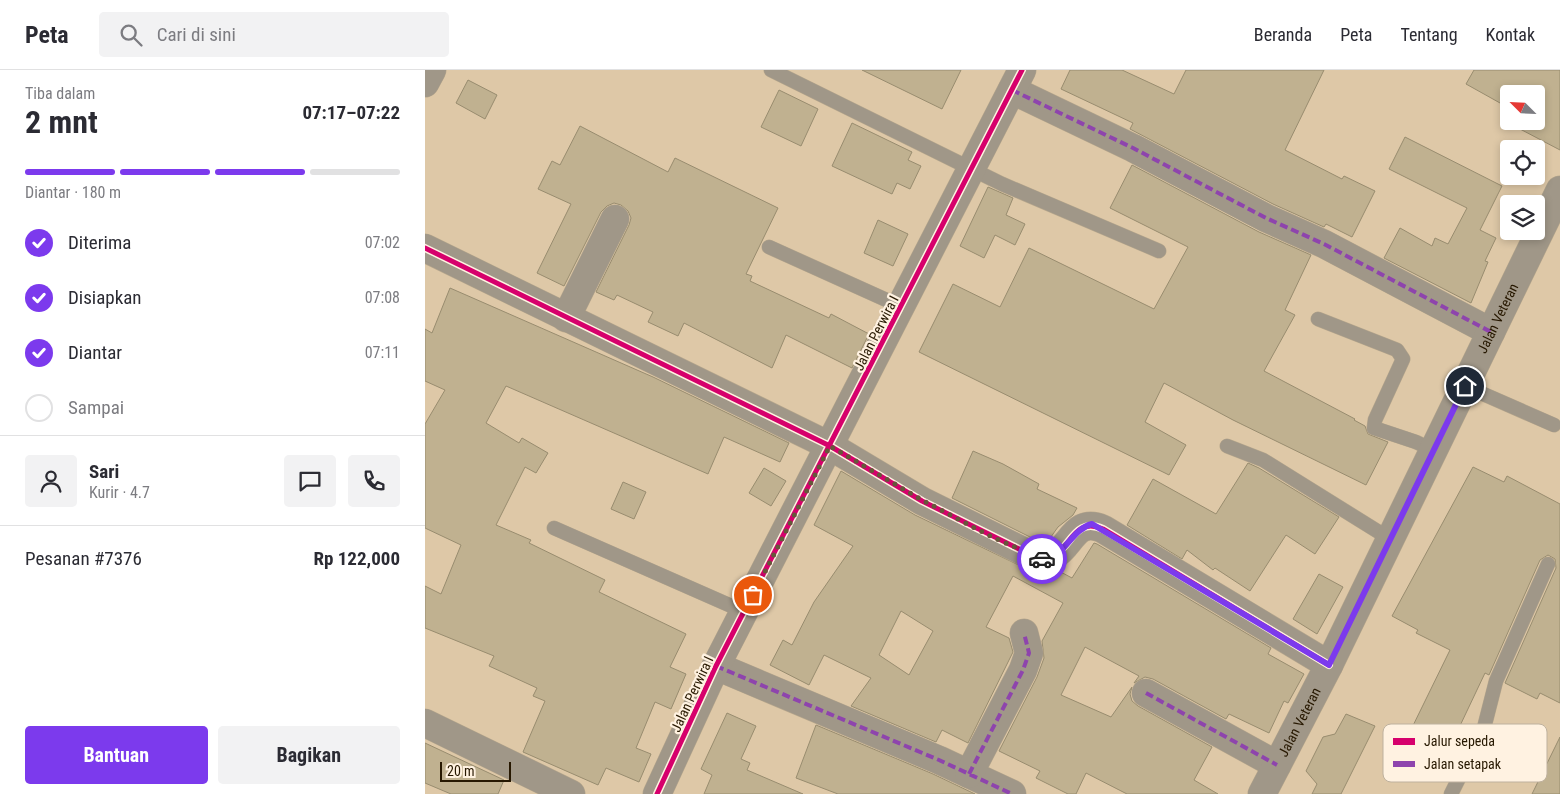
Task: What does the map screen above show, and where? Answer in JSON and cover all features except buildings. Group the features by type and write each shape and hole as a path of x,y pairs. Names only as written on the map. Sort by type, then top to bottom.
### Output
{"street":[{"path":"425,83 432,70"},
{"path":"1017,80 1133,148 1266,218 1325,244 1491,332"},
{"name":"Jalan Perwira I","path":"657,794 717,666 1017,80"},
{"name":"Jalan Veteran","path":"1263,794 1329,665 1560,190"},
{"path":"567,318 615,219"},
{"path":"425,248 830,446 922,500 992,537 1043,559 1054,556 1082,526 1092,524 1329,665"},
{"path":"969,774 1023,670 1029,653 1025,633"},
{"path":"717,666 1012,794"},
{"path":"1146,693 1277,765"},
{"path":"425,723 571,794"}],"lane":[{"path":"771,70 972,169 1159,251"},
{"path":"769,247 902,307"},
{"path":"1319,319 1397,350 1403,359 1375,420 1374,428 1416,442 1433,450"},
{"path":"1465,386 1554,425"},
{"path":"1227,446 1263,460 1390,539"},
{"path":"554,528 745,612"},
{"path":"1485,724 1496,681 1549,564"},
{"path":"1451,794 1457,782"}],"marked path":[{"path":"1012,90 1133,148 1266,218 1324,244 1491,332"},
{"path":"969,774 1023,670 1029,653 1024,633"},
{"path":"716,666 939,760 1012,794"},
{"path":"1146,693 1277,765"}],"cycle path":[{"path":"657,794 716,666 1022,70"},
{"path":"425,248 830,446 922,501 1033,556 1046,558 1055,555 1082,528 1091,526 1103,529 1329,665"}],"way so far":[{"path":"753,595 830,446 922,500 992,537 1042,559"}],"route":[{"path":"1042,559 1054,556 1082,526 1092,524 1329,665 1465,386"}]}
